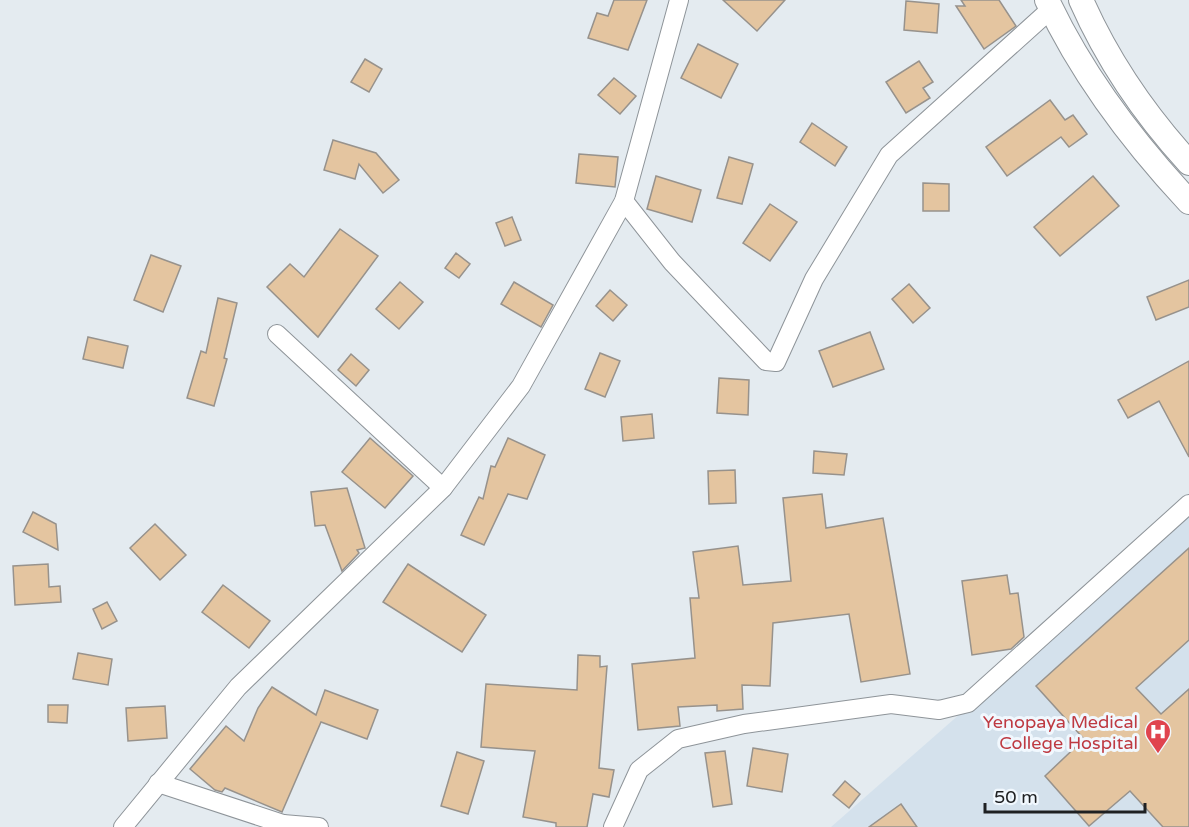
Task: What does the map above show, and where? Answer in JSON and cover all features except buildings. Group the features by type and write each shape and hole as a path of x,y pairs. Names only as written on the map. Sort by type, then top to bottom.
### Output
{"main road":[{"path":"1081,0 1092,25 1158,129 1189,163"},
{"path":"1049,5 1085,69 1140,149 1189,202"}],"street":[{"path":"123,827 238,687 442,488 521,386 624,201 679,0"},
{"path":"624,201 672,262 766,362 776,362 814,279 889,155 1049,5"},
{"path":"277,334 442,488"},
{"path":"613,827 639,770 678,740 744,724 891,704 939,710 968,703 1189,504"},
{"path":"158,783 282,825 319,827"}],"shaded area":[{"path":"1189,513 1189,827 831,827"}],"place":[{"name":"Yenopaya Medical College Hospital","path":"1158,755"}]}
